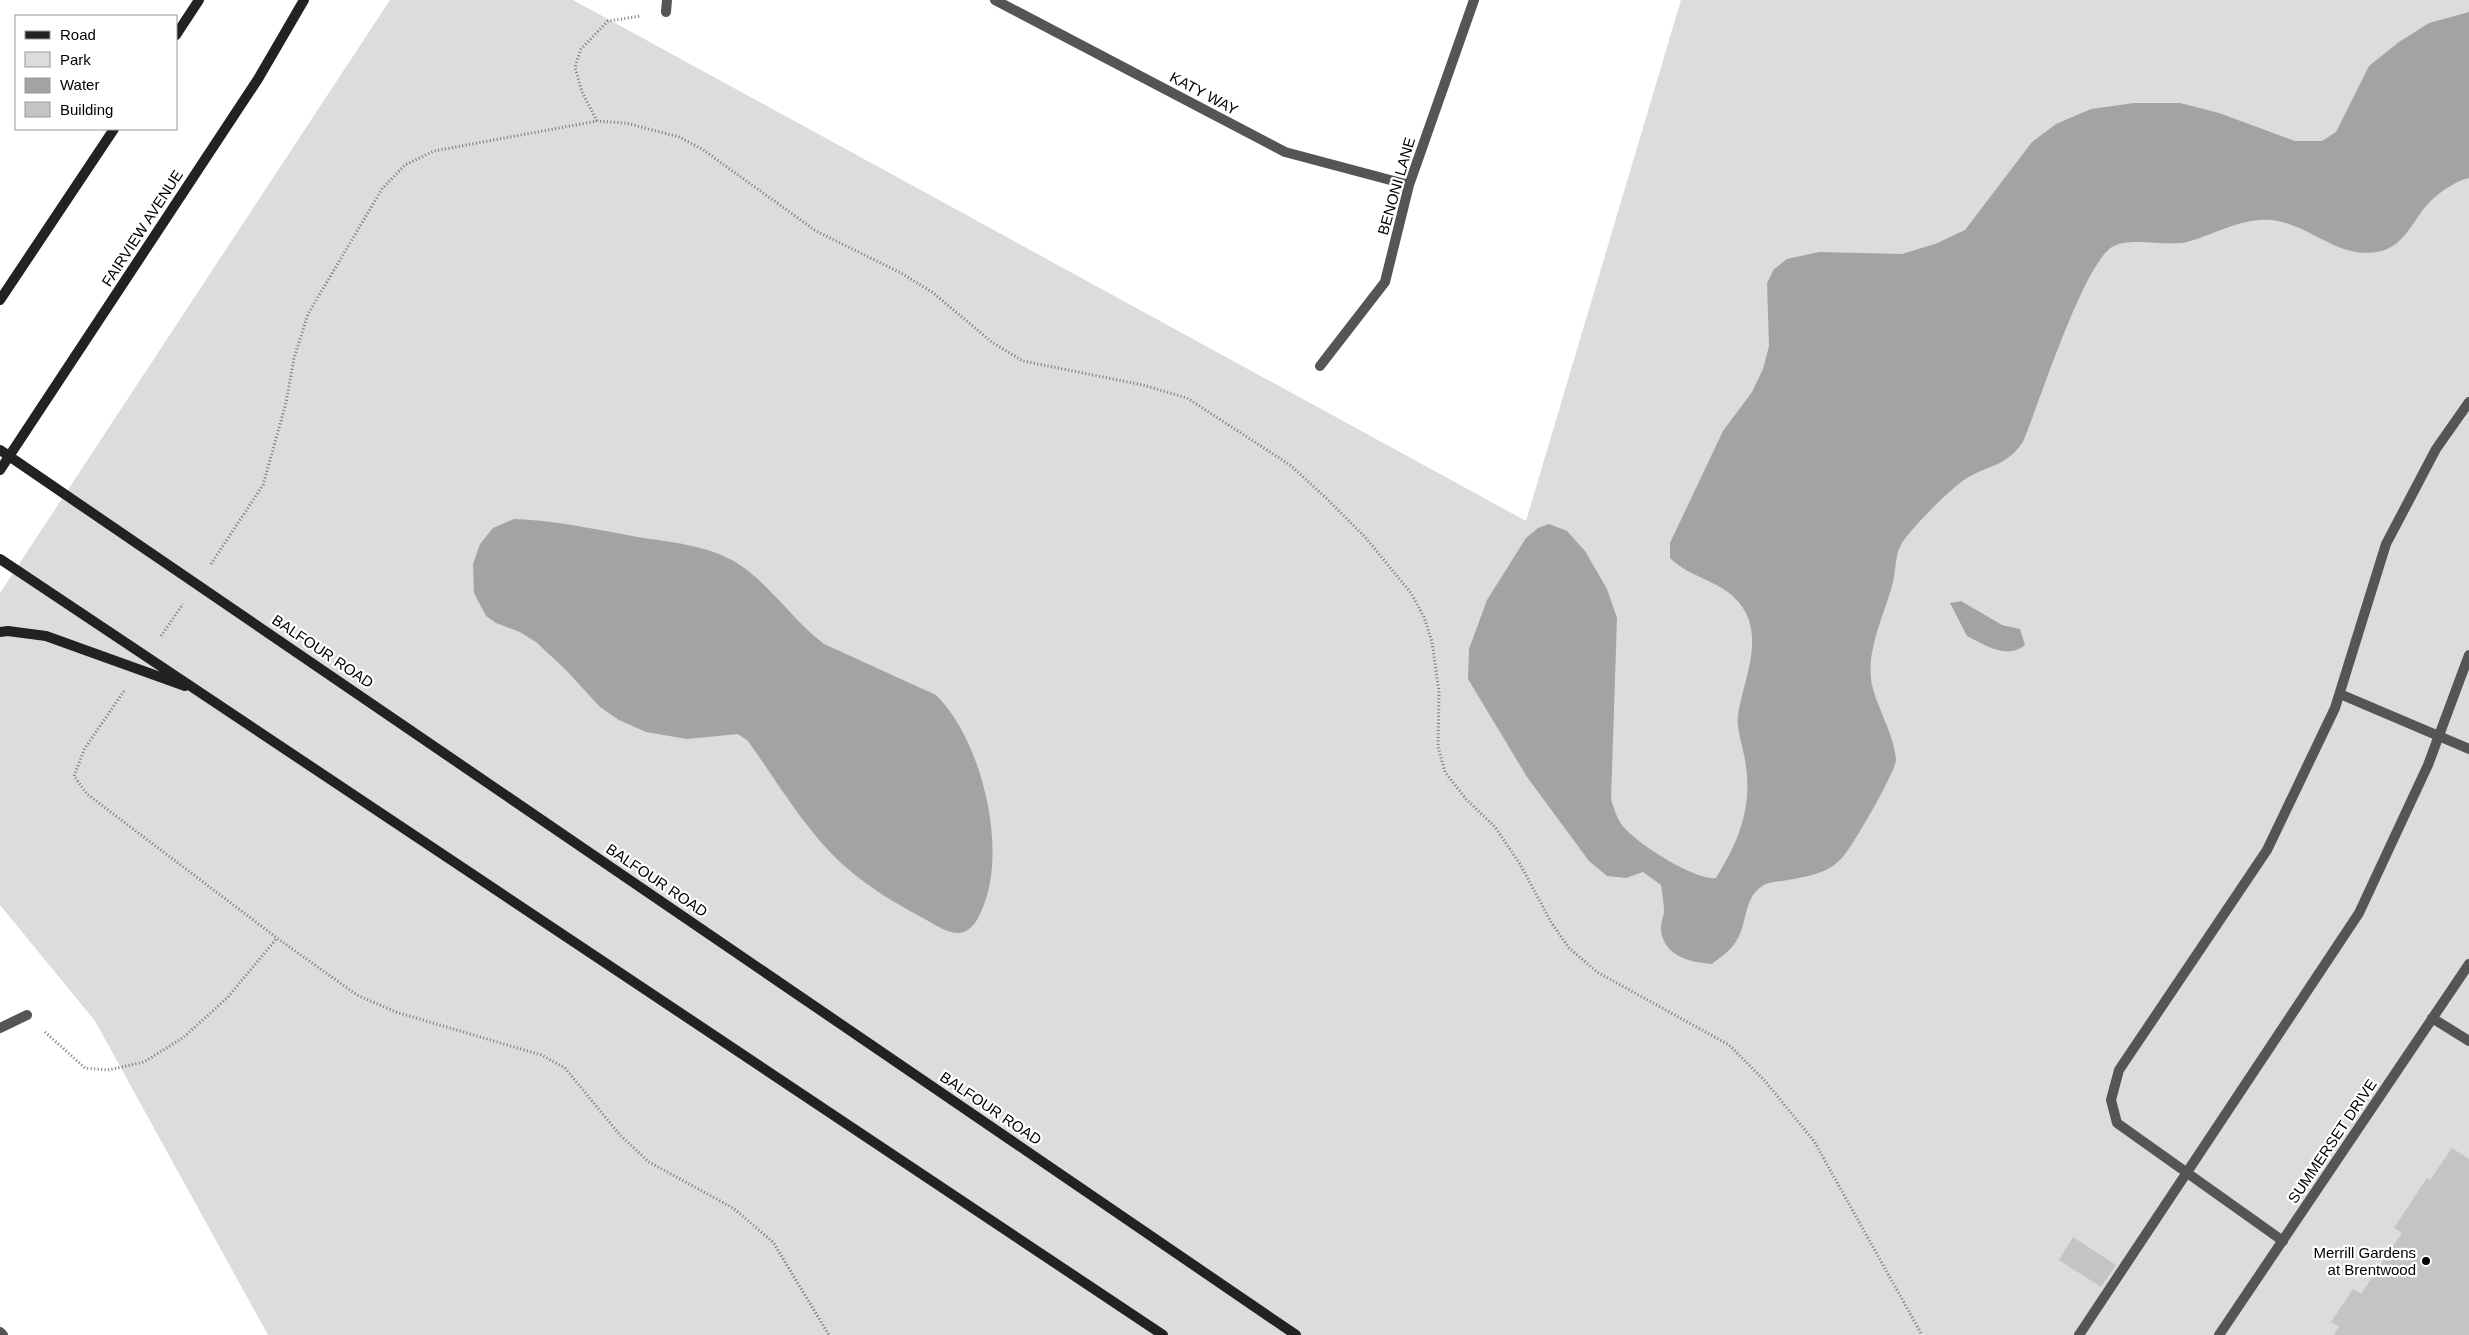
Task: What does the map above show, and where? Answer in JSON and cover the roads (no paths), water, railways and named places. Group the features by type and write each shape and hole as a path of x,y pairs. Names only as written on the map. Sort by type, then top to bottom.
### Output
{"main road":[{"path":"178,32 199,0"},
{"name":"FAIRVIEW AVENUE","path":"0,470 258,79 304,0"},
{"path":"0,300 113,130"},
{"name":"BALFOUR ROAD","path":"0,450 1296,1335"},
{"path":"0,559 1163,1335"},
{"path":"0,632 46,636 199,692"}],"street":[{"path":"666,12 667,0"},
{"name":"KATY WAY","path":"995,0 1285,152 1409,184"},
{"name":"BENONI LANE","path":"1320,366 1385,282 1409,184 1474,0"},
{"path":"2283,1241 2117,1123 2111,1100 2119,1070 2267,850 2335,708 2386,544 2436,449 2469,402"},
{"path":"2079,1335 2359,913 2428,765 2469,655"},
{"path":"2340,694 2469,749"},
{"name":"SUMMERSET DRIVE","path":"2219,1335 2468,967"},
{"path":"0,1028 27,1015"},
{"path":"2432,1018 2469,1041"},
{"path":"0,1332 3,1335"}],"water":[{"path":"2469,12 2469,178 2453,185 2432,200 2402,238 2389,248 2367,253 2354,252 2291,225 2266,220 2231,226 2187,242 2128,242 2112,247 2101,259 2075,307 2023,442 2004,461 1976,473 1960,483 1931,509 1905,538 1899,549 1890,594 1873,646 1871,659 1872,685 1889,731 1896,760 1889,779 1854,841 1841,859 1828,869 1798,878 1766,884 1755,892 1751,898 1741,932 1736,942 1712,964 1687,960 1673,952 1663,940 1661,931 1664,912 1661,885 1643,872 1626,878 1607,876 1589,861 1527,777 1468,679 1469,649 1487,600 1526,538 1538,528 1549,524 1567,531 1585,551 1607,589 1617,618 1611,800 1619,820 1636,839 1664,858 1694,873 1716,878 1738,836 1746,807 1747,777 1738,715 1750,661 1752,634 1749,621 1736,599 1727,591 1688,571 1670,558 1670,543 1723,431 1752,392 1763,369 1769,346 1767,283 1774,269 1787,259 1819,252 1902,254 1935,244 1965,230 2032,142 2056,124 2091,109 2134,103 2180,103 2219,113 2295,141 2322,141 2336,132 2369,66 2399,42 2429,23"},
{"path":"514,519 585,527 690,545 720,554 747,570 804,627 824,644 936,695 952,714 966,738 986,795 991,825 993,855 990,882 983,907 974,924 968,930 959,933 944,930 892,901 856,876 820,841 748,741 738,734 687,739 646,732 619,720 600,707 566,670 536,642 520,632 496,623 486,616 474,593 473,564 480,544 493,528"},
{"path":"1961,601 2002,625 2020,629 2025,645 2011,651 1996,650 1967,636 1950,603"}],"place":[{"name":"Merrill Gardens at Brentwood","path":"2426,1261"}]}
